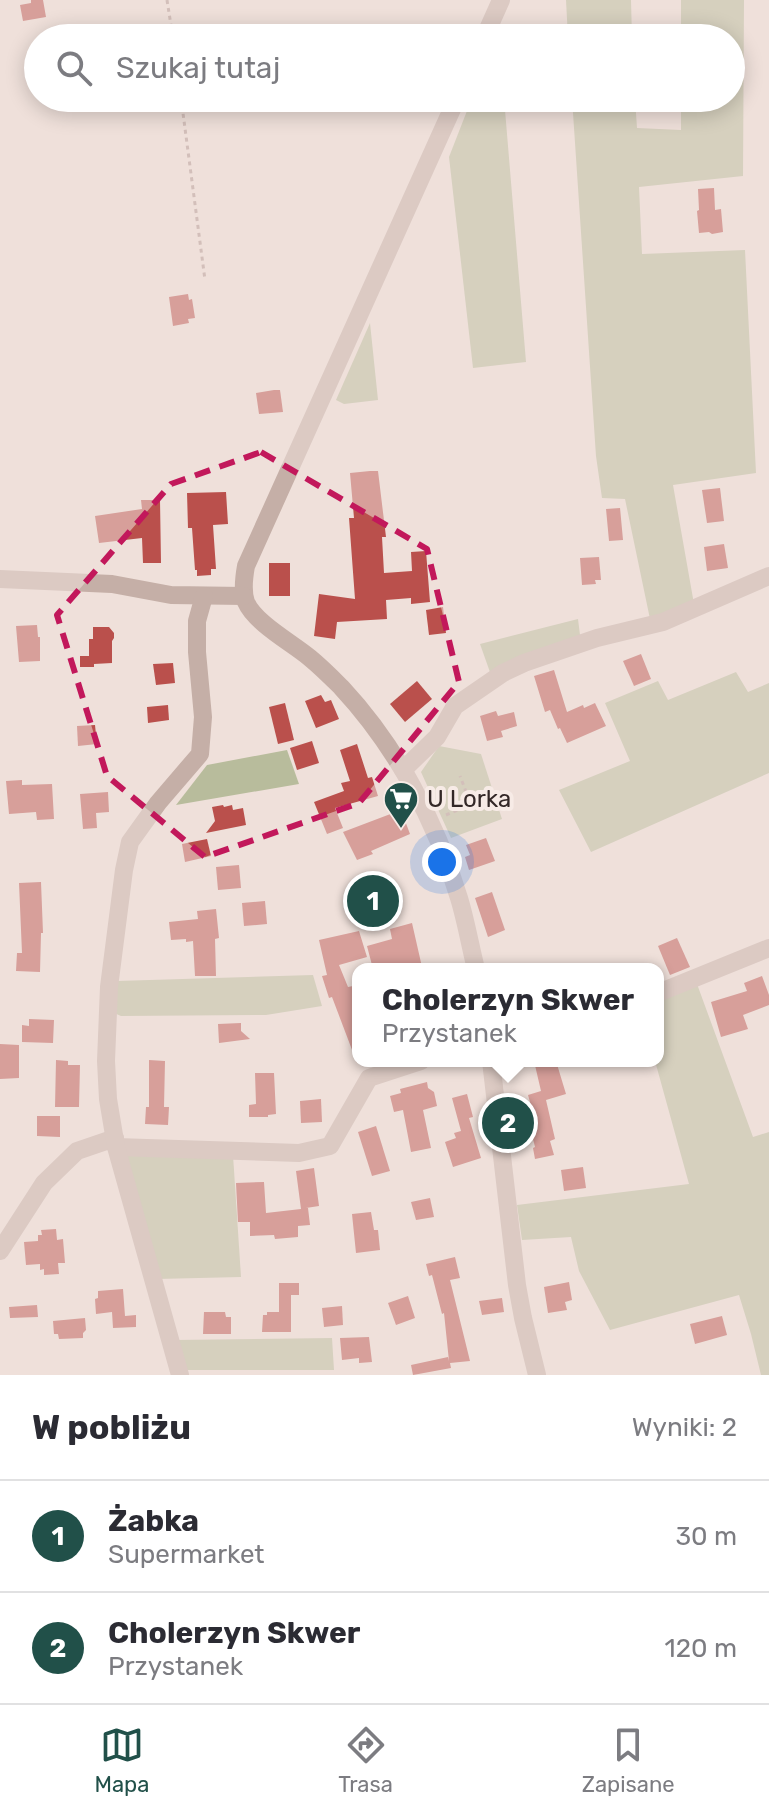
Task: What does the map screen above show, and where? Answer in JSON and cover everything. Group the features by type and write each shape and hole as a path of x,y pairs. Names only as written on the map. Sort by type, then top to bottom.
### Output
{"street":[{"path":"490,24 501,0"},
{"path":"451,112 246,566 244,596 249,608 260,620 320,666 343,690 366,716 403,770 442,847 459,898 475,963"},
{"path":"403,770 437,737 455,706 503,673 597,638 663,622 769,576"},
{"path":"0,579 112,584 171,595 244,596"},
{"path":"180,1375 115,1142 106,1061 108,998 130,842 200,754 203,717 197,621 204,596"},
{"path":"664,991 769,948"},
{"path":"0,1251 44,1183 77,1151 115,1142 299,1153 330,1146 369,1078 403,1067"},
{"path":"492,1067 517,1285 537,1375"}],"path":[{"path":"167,0 171,24"},
{"path":"183,112 205,280"},
{"path":"439,818 465,807 462,800 468,797 460,776"}],"highlighted area":[{"path":"261,452 427,549 459,682 359,803 205,857 107,776 57,615 171,484"}],"green space":[{"path":"566,0 631,0 632,24 567,24"},
{"path":"681,0 744,0 744,24 681,24"},
{"path":"467,112 505,112 526,362 473,368 449,157"},
{"path":"573,112 636,112 637,128 681,130 681,112 743,112 743,176 639,187 642,254 745,250 756,473 673,485 694,604 650,619 625,499 602,498 596,456"},
{"path":"370,323 378,400 344,404 336,400"},
{"path":"578,619 580,635 491,675 480,644"},
{"path":"736,672 748,692 769,683 769,773 591,852 559,790 630,761 605,703 658,681 668,700"},
{"path":"439,746 481,754 502,819 451,838 421,772"},
{"path":"287,750 299,784 176,805 207,765"},
{"path":"313,975 322,1006 266,1015 121,1016 114,1013 117,981"},
{"path":"697,984 753,1137 769,1132 769,1375 761,1375 739,1295 610,1330 579,1271 571,1237 522,1240 517,1205 689,1184 657,1067 664,1067 664,998"},
{"path":"129,1152 233,1155 241,1277 157,1279 126,1159"},
{"path":"332,1338 334,1370 183,1370 174,1340"}],"building":[{"path":"31,0 43,0 46,17 23,21 20,5 31,3"},
{"path":"714,188 715,210 721,209 723,232 699,233 698,189"},
{"path":"188,294 189,300 192,299 195,318 188,319 189,323 173,326 169,297"},
{"path":"280,390 283,412 259,414 256,393"},
{"path":"378,471 386,537 382,537 384,573 412,571 411,552 426,551 430,602 411,604 411,598 386,600 387,619 337,622 335,639 314,636 319,594 355,599 349,518 354,518 350,473"},
{"path":"720,488 724,521 707,523 702,490"},
{"path":"226,492 228,524 213,525 216,569 211,569 211,575 197,576 192,528 188,528 187,493"},
{"path":"141,500 160,500 161,563 143,563 142,538 99,543 95,516 142,509"},
{"path":"620,508 623,540 609,541 606,509"},
{"path":"724,544 728,568 707,571 704,547"},
{"path":"599,557 601,580 595,580 596,584 582,585 580,558"},
{"path":"269,563 290,563 290,596 269,596"},
{"path":"443,607 446,633 429,635 426,610"},
{"path":"37,625 40,661 19,662 16,626"},
{"path":"93,627 109,627 114,633 112,663 80,667 80,656 89,656"},
{"path":"641,654 651,679 634,686 623,661"},
{"path":"173,663 175,683 156,685 153,664"},
{"path":"554,670 567,712 595,703 606,726 567,743 550,710 545,712 534,676"},
{"path":"417,681 432,699 405,722 390,704"},
{"path":"321,695 325,702 331,700 339,719 316,728 305,701"},
{"path":"285,703 294,740 278,744 269,707"},
{"path":"168,705 169,720 148,723 147,707"},
{"path":"496,711 498,716 514,712 517,726 501,731 503,737 487,741 480,716"},
{"path":"95,725 97,744 78,746 77,726"},
{"path":"312,741 319,763 297,770 290,748"},
{"path":"357,744 368,778 372,777 378,796 335,808 343,828 327,834 314,802 344,791 341,783 350,781 340,750"},
{"path":"22,780 22,785 52,784 54,819 37,820 36,812 9,814 6,781"},
{"path":"108,792 109,812 96,813 97,828 83,829 80,794"},
{"path":"232,805 233,810 243,808 246,825 206,833 215,821 212,807"},
{"path":"401,810 410,834 357,860 343,832"},
{"path":"486,838 495,861 469,870 465,857 470,855 466,845"},
{"path":"207,839 211,856 185,862 182,844"},
{"path":"239,865 241,888 218,890 216,867"},
{"path":"41,882 43,933 40,972 16,971 17,953 22,953 19,883"},
{"path":"396,890 399,905 350,912 348,897"},
{"path":"492,892 505,930 488,937 475,898"},
{"path":"265,901 267,924 244,926 242,903"},
{"path":"216,909 219,938 215,939 216,976 195,976 193,941 171,940 169,922 198,919 197,911"},
{"path":"412,923 421,963 371,963 367,946 392,939 390,929"},
{"path":"359,931 367,957 339,965 348,987 352,986 352,1050 322,976 327,975 319,940"},
{"path":"677,938 690,967 670,975 658,946"},
{"path":"762,976 769,1005 743,1015 748,1029 721,1037 711,1002 747,991 744,983"},
{"path":"29,1019 54,1020 53,1043 22,1042 22,1025 29,1026"},
{"path":"241,1023 241,1031 250,1039 219,1043 218,1024"},
{"path":"0,1044 19,1045 19,1078 0,1079"},
{"path":"56,1060 68,1061 68,1065 80,1065 79,1107 55,1107"},
{"path":"149,1060 165,1061 164,1107 169,1107 168,1125 145,1124 146,1107 149,1107"},
{"path":"535,1067 558,1067 566,1094 546,1100 555,1139 550,1141 554,1155 535,1159 527,1115 533,1113 528,1095 541,1091"},
{"path":"255,1073 274,1073 276,1114 249,1117 249,1105 256,1104"},
{"path":"427,1082 428,1088 434,1092 437,1106 423,1110 431,1148 411,1152 403,1110 394,1112 390,1096 401,1093 400,1089"},
{"path":"467,1094 473,1117 469,1118 481,1158 453,1167 445,1142 456,1138 454,1133 461,1131 452,1098"},
{"path":"321,1099 322,1122 301,1123 300,1101"},
{"path":"37,1116 60,1116 60,1137 37,1136"},
{"path":"376,1126 390,1171 372,1176 358,1132"},
{"path":"583,1167 586,1188 564,1191 561,1170"},
{"path":"314,1168 319,1206 306,1208 310,1225 298,1226 298,1237 275,1239 274,1235 250,1236 250,1222 238,1222 236,1183 264,1182 266,1213 301,1209 296,1171"},
{"path":"430,1198 434,1217 416,1220 411,1202"},
{"path":"371,1212 374,1230 378,1230 380,1250 356,1253 352,1214"},
{"path":"56,1229 57,1240 63,1239 65,1263 58,1263 59,1274 44,1275 40,1264 26,1265 24,1242 38,1241 41,1230"},
{"path":"455,1257 460,1278 450,1280 470,1361 450,1363 451,1368 413,1375 411,1365 448,1357 449,1361 444,1313 426,1264"},
{"path":"569,1282 572,1300 565,1302 567,1310 548,1313 544,1287"},
{"path":"279,1283 299,1283 299,1295 291,1295 291,1332 262,1332 263,1315 279,1312"},
{"path":"123,1289 125,1316 136,1315 136,1327 113,1328 112,1312 96,1314 95,1299 98,1298 98,1291"},
{"path":"408,1296 415,1318 396,1325 388,1303"},
{"path":"502,1298 504,1312 482,1315 479,1301"},
{"path":"37,1305 38,1317 10,1318 9,1307"},
{"path":"342,1306 343,1325 324,1327 322,1308"},
{"path":"204,1312 225,1312 226,1317 231,1317 231,1334 203,1334"},
{"path":"722,1316 727,1335 695,1344 690,1324"},
{"path":"85,1318 83,1338 59,1339 58,1334 54,1334 53,1321"},
{"path":"369,1337 372,1362 359,1363 359,1358 342,1360 340,1338"}],"place":[{"name":"U Lorka","path":"401,830"},
{"name":"Żabka","path":"373,901"},
{"name":"Cholerzyn Skwer","path":"508,1123"}]}
